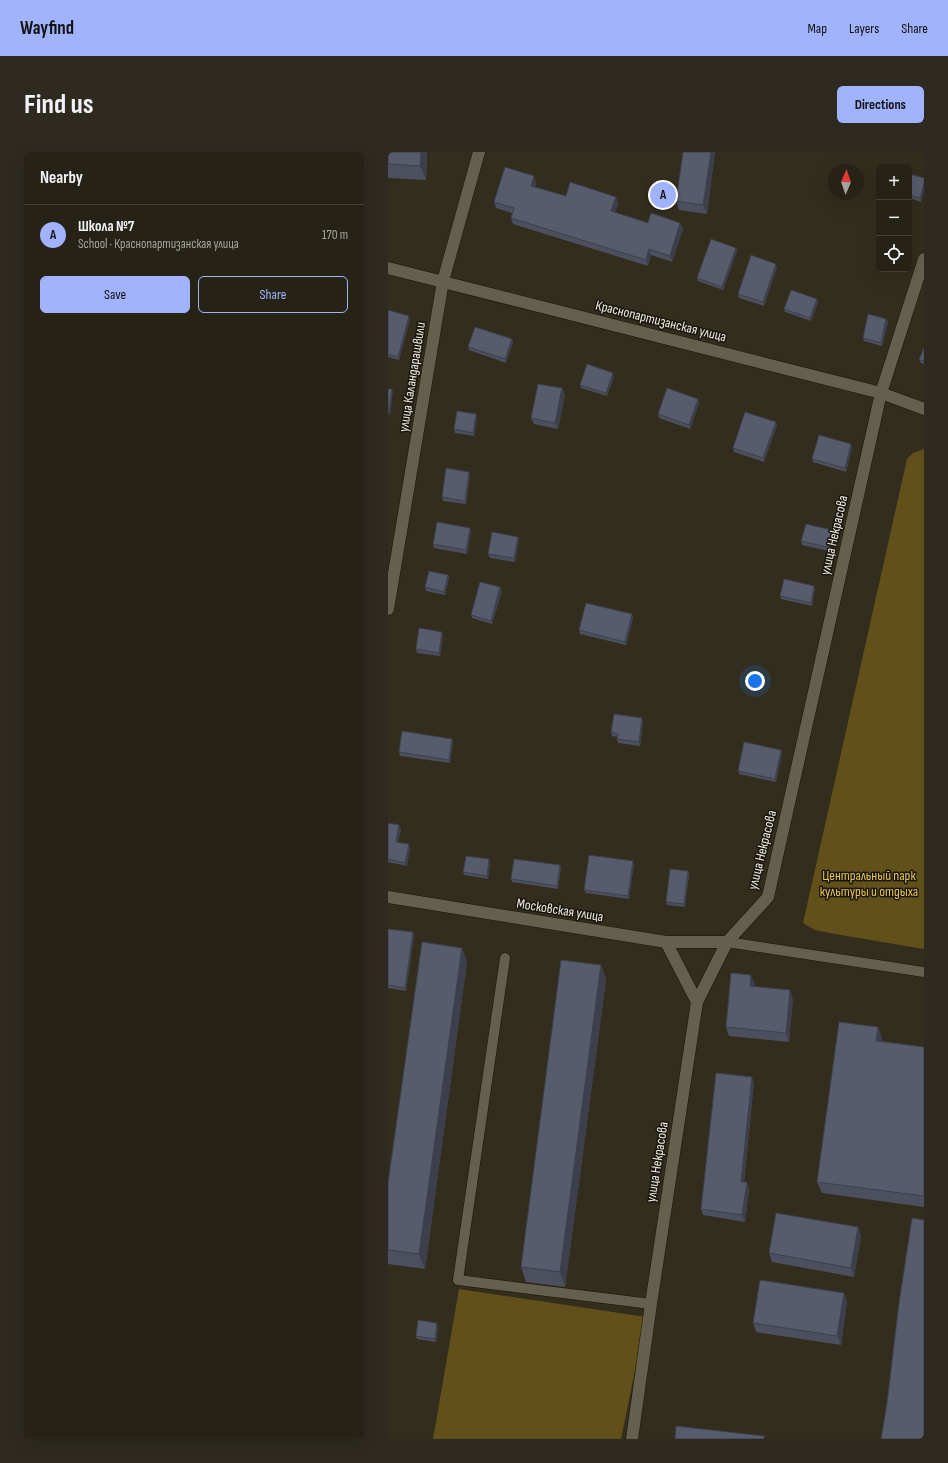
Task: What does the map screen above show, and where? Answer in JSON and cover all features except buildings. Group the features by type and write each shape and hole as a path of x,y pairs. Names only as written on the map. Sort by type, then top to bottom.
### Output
{"main road":[{"name":"улица Каландарашвили","path":"388,609 443,281 479,152"},
{"name":"улица Некрасова","path":"632,1439 697,1002 727,942 768,897 881,393 924,259"},
{"name":"Краснопартизанская улица","path":"388,268 881,393 924,409"},
{"name":"Московская улица","path":"388,897 666,942 727,942"},
{"path":"666,942 697,1002"}],"lane":[{"path":"727,942 924,972"},
{"path":"505,958 458,1280 651,1304"}],"green space":[{"name":"Центральный парк культуры и отдыха","path":"924,449 924,949 815,930 803,923 907,459 913,453"},
{"path":"459,1289 646,1317 621,1439 433,1439"}],"place":[{"name":"Школа №7","path":"663,195"}]}
